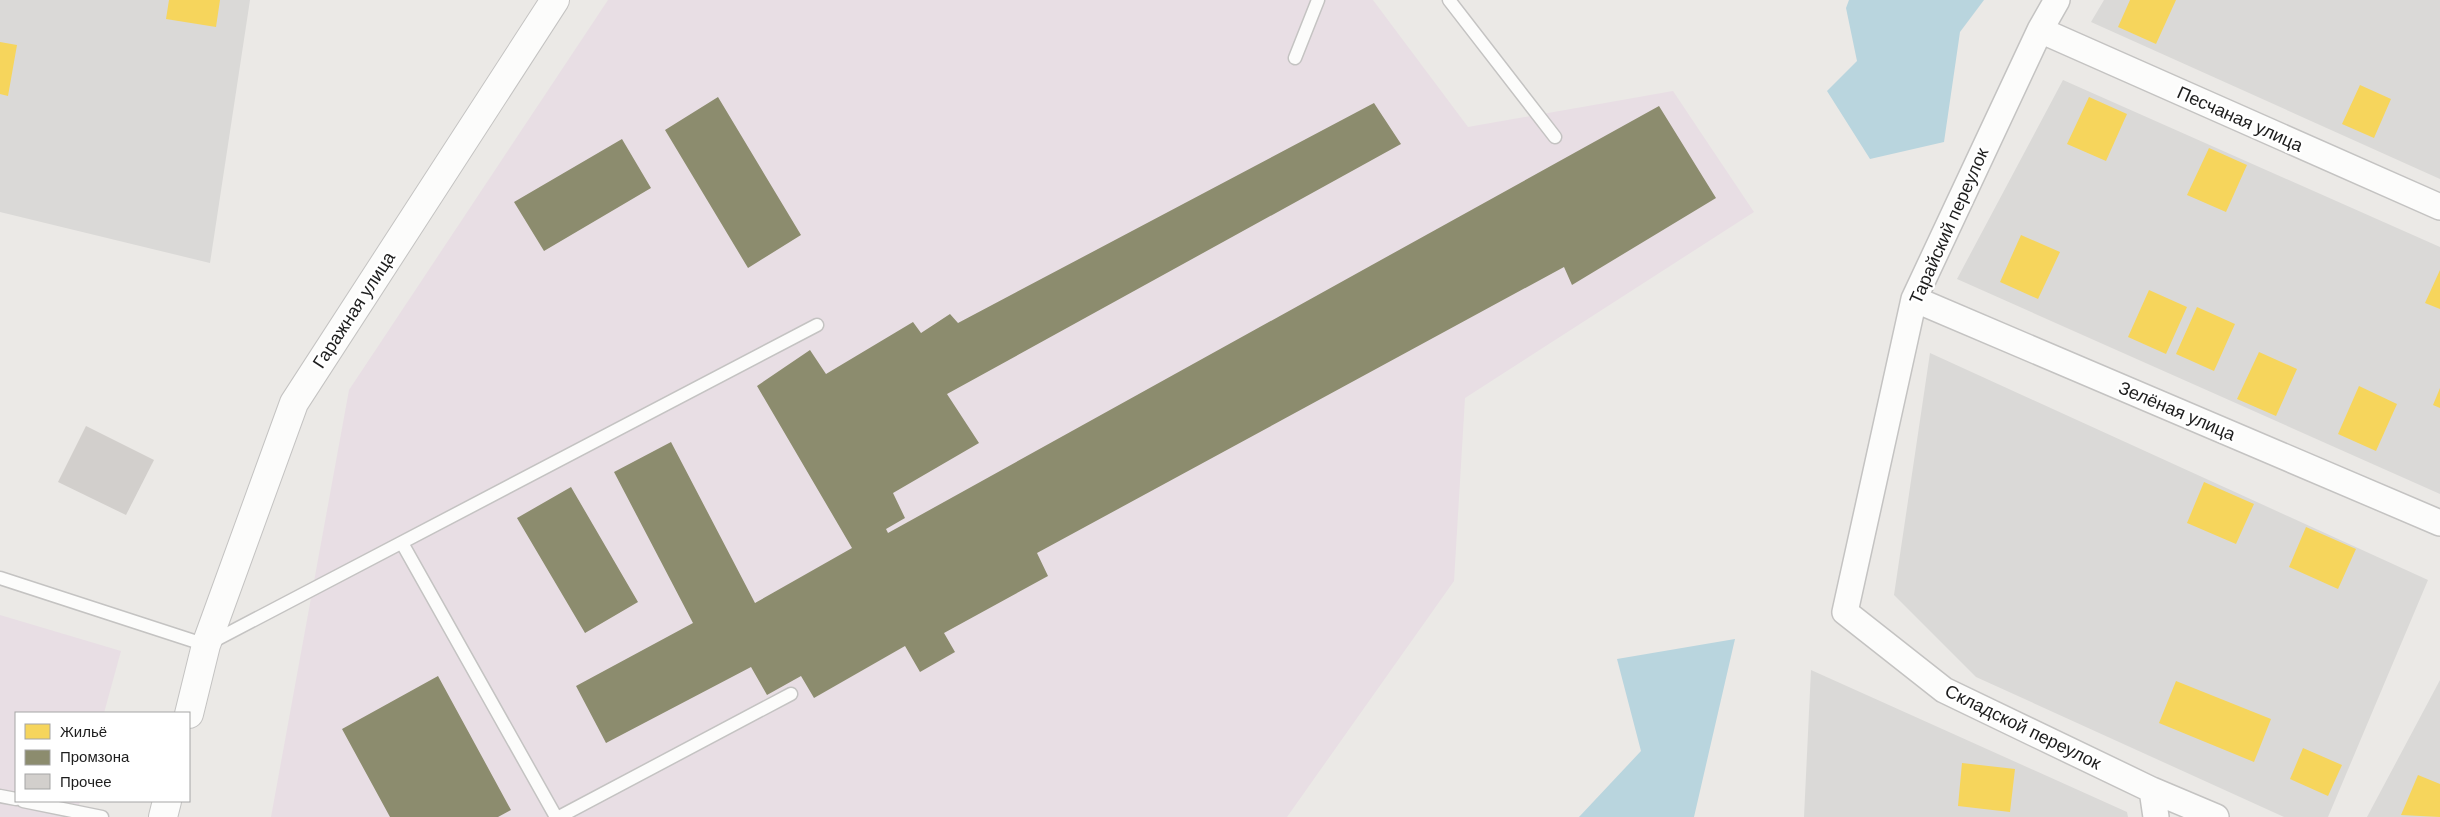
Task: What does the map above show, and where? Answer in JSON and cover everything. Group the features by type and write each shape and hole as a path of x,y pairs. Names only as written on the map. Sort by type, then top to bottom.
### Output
{"street":[{"name":"Гаражная улица","path":"189,712 206,645 294,403 552,0"},
{"name":"Тарайский переулок","path":"1845,612 1914,298 2040,30 2057,0"},
{"name":"Песчаная улица","path":"2040,30 2440,207"},
{"name":"Зелёная улица","path":"1914,298 2440,523"},
{"name":"Складской переулок","path":"1845,612 1944,690 2152,790 2216,817"},
{"path":"2152,790 2156,817"},
{"path":"163,817 167,802"}],"lane":[{"path":"1295,58 1318,0"},
{"path":"1449,0 1555,137"},
{"path":"0,578 206,645 817,325"},
{"path":"402,543 557,817 791,694"},
{"path":"0,796 15,799"},
{"path":"28,802 102,817"}],"shaded area":[{"path":"0,0 250,0 210,263 0,212"},
{"path":"608,0 1373,0 1468,127 1673,91 1754,212 1465,398 1454,581 1287,817 271,817 349,390"},
{"path":"2104,0 2440,0 2440,179 2091,22"},
{"path":"2063,80 2440,247 2440,494 1957,279"},
{"path":"1930,353 2428,580 2328,817 2284,817 1976,677 1894,595"},
{"path":"0,615 121,651 104,712 15,712 15,802 80,802 76,817 0,817"},
{"path":"1811,670 2127,812 2128,817 1804,817"},
{"path":"2440,680 2440,817 2367,817"}],"water":[{"path":"1849,0 1984,0 1960,32 1944,142 1870,159 1827,91 1857,61 1846,8"},
{"path":"1735,639 1694,817 1579,817 1641,751 1617,659"}],"building: Жильё":[{"path":"169,0 220,0 216,27 166,19"},
{"path":"2130,0 2176,0 2156,44 2118,27"},
{"path":"0,42 17,45 8,96 0,94"},
{"path":"2360,85 2391,99 2374,138 2342,124"},
{"path":"2089,97 2127,114 2106,161 2067,144"},
{"path":"2209,148 2247,165 2226,212 2187,195"},
{"path":"2021,235 2060,252 2038,299 2000,282"},
{"path":"2440,270 2440,309 2425,303"},
{"path":"2149,290 2187,307 2166,354 2128,337"},
{"path":"2197,307 2235,324 2214,371 2176,354"},
{"path":"2259,352 2297,369 2276,416 2237,399"},
{"path":"2359,386 2397,404 2376,451 2338,434"},
{"path":"2440,388 2440,408 2433,405"},
{"path":"2204,482 2254,504 2236,544 2187,523"},
{"path":"2306,527 2356,549 2338,589 2289,567"},
{"path":"2176,681 2271,719 2254,762 2159,723"},
{"path":"2303,748 2342,765 2328,796 2290,779"},
{"path":"1962,763 2015,769 2010,812 1958,806"},
{"path":"2418,775 2440,784 2440,817 2401,815"}],"building: Промзона":[{"path":"718,97 801,235 748,268 665,130"},
{"path":"1374,103 1401,144 947,394 979,443 893,493 905,518 886,529 888,533 1659,106 1716,198 1572,285 1564,267 1037,553 1048,576 944,633 955,652 920,672 905,646 814,698 801,676 767,695 751,667 606,743 576,686 693,623 614,472 671,442 755,603 852,548 757,386 810,350 826,374 913,322 921,333 950,314 958,323"},
{"path":"622,139 651,188 544,251 514,202"},
{"path":"571,487 638,602 585,633 517,518"},
{"path":"438,676 511,810 498,817 390,817 342,729"}],"building: Прочее":[{"path":"86,426 154,460 126,515 58,482"}]}
